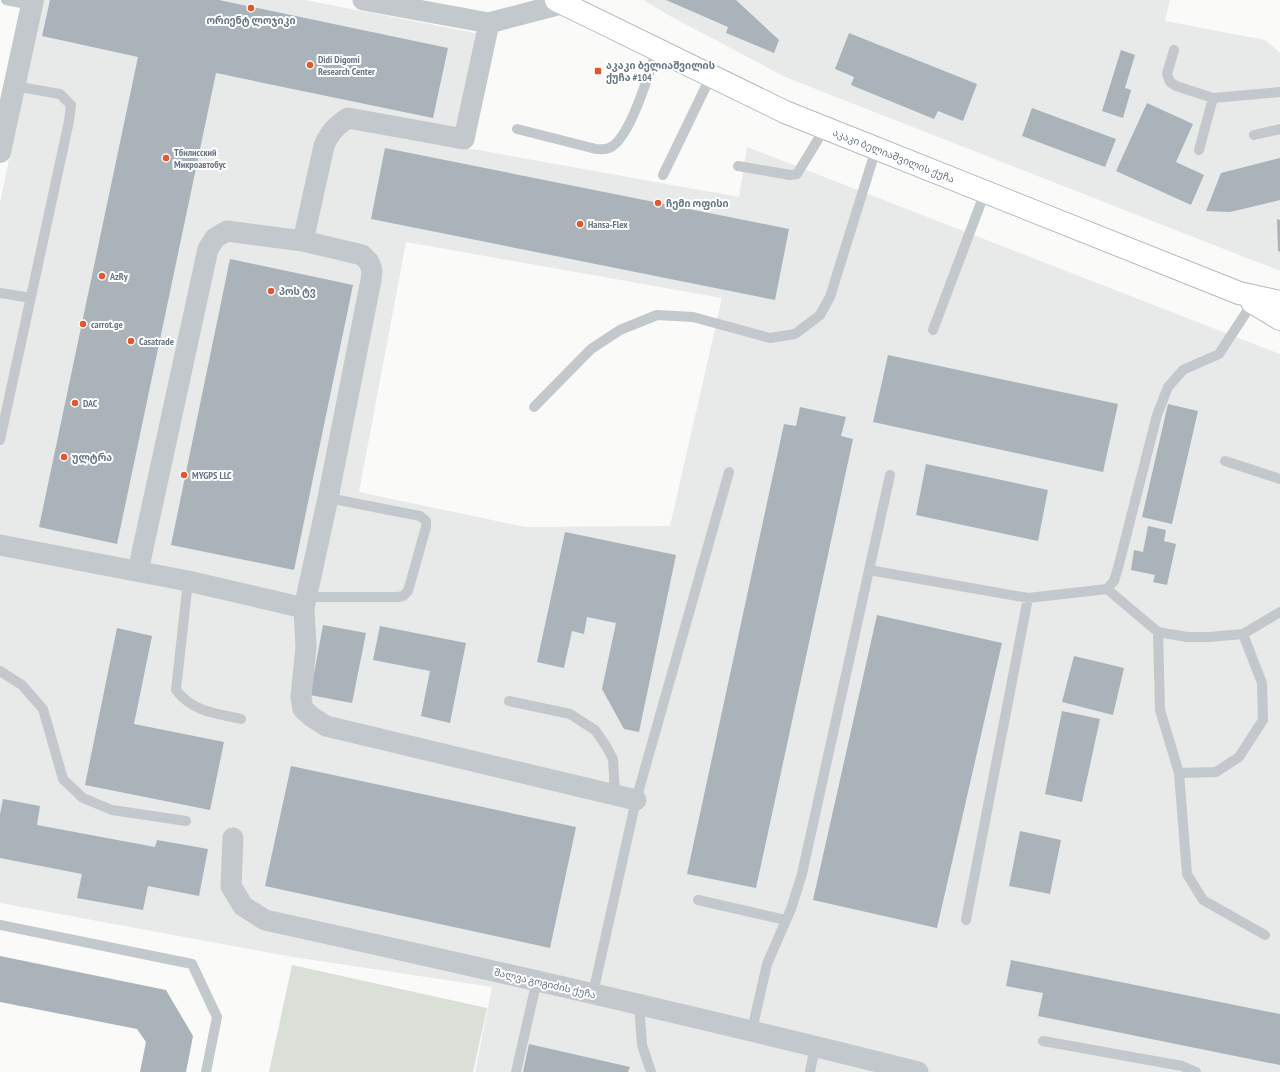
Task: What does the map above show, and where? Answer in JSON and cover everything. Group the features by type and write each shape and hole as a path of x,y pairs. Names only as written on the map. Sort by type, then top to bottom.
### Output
{"main road":[{"name":"აკაკი ბელიაშვილის ქუჩა","path":"559,2 785,112 1246,298 1280,319"},
{"name":"აკაკი ბელიაშვილის ქუჩა","path":"1246,298 1280,302"}],"street":[{"path":"364,0 489,23 559,2"},
{"path":"0,152 32,3"},
{"path":"303,241 324,146 328,135 337,125 348,118 464,139 489,23"},
{"path":"138,571 208,249 215,238 227,232 303,241 362,255 370,262 372,271 371,280 328,498 305,603 306,646 301,697 304,709 312,717 326,726 636,800"},
{"path":"0,545 305,603"},
{"name":"შალვა გოგიძის ქუჩა","path":"233,838 231,886 243,906 265,920 537,980 752,1030 918,1072"}],"lane":[{"path":"6,0 32,3"},
{"path":"517,129 596,149 609,148 622,137 630,123 657,50"},
{"path":"1174,50 1167,74 1170,82 1176,86 1212,98 1280,92"},
{"path":"663,175 711,76"},
{"path":"0,440 71,105 60,94 14,86"},
{"path":"1199,150 1212,98"},
{"path":"738,166 790,176 796,174 825,128"},
{"path":"1254,135 1280,129"},
{"path":"534,407 591,349 620,330 657,315 693,317 770,338 795,334 820,315 830,297 876,149"},
{"path":"932,330 985,192"},
{"path":"0,293 31,298"},
{"path":"869,570 1028,598 1107,589 1114,580 1118,568 1157,415 1168,387 1183,370 1219,354 1246,298"},
{"path":"1225,462 1280,479"},
{"path":"593,994 636,800 729,472"},
{"path":"752,1030 767,964 786,920 802,874 890,475"},
{"path":"305,603 398,598 404,596 408,591 426,527 426,521 420,516 328,498"},
{"path":"188,581 176,690 183,699 204,711 241,719"},
{"path":"1107,589 1158,632 1187,637 1243,634 1280,612"},
{"path":"966,920 1028,598"},
{"path":"1158,632 1160,710 1179,773 1187,874 1203,900 1265,935"},
{"path":"1179,773 1216,772 1239,757 1263,720 1262,683 1243,634"},
{"path":"0,671 22,685 44,709 63,779 83,798 112,810 186,821"},
{"path":"509,701 570,714 595,730 613,759 615,795"},
{"path":"698,900 786,920"},
{"path":"0,925 192,964 217,1017 206,1072"},
{"path":"516,1072 537,980"},
{"path":"639,1004 642,1045 651,1072"},
{"path":"1042,1041 1182,1066 1196,1072"},
{"path":"810,1072 815,1046"}],"shaded area":[{"path":"41,0 305,0 491,36 467,148 739,197 747,147 1280,354 1280,1072 475,1072 492,987 287,956 0,903 0,203","holes":["406,242 722,298 670,526 525,527 359,492"]},
{"path":"643,0 1170,0 1165,21 1265,40 1280,53 1280,271 785,77"},
{"path":"292,965 487,1008 473,1072 269,1072"}],"building":[{"path":"50,0 219,0 448,48 433,118 216,73 117,544 39,527 138,57 42,36"},
{"path":"666,0 736,0 779,40 774,53 726,33 728,27"},
{"path":"849,33 977,84 963,121 938,111 934,119 851,85 854,77 835,69"},
{"path":"1121,50 1135,55 1125,88 1131,90 1123,118 1102,111"},
{"path":"1147,103 1193,124 1176,162 1204,175 1191,205 1116,171"},
{"path":"1032,108 1116,139 1105,167 1022,136"},
{"name":"Hansa-Flex","path":"385,148 789,229 775,300 371,219"},
{"path":"1280,158 1280,200 1230,212 1206,211 1221,173"},
{"path":"1277,219 1280,220 1280,252 1278,251"},
{"path":"230,259 353,285 294,570 171,545"},
{"path":"888,355 1118,404 1103,472 873,422"},
{"path":"1168,404 1198,411 1172,524 1142,517"},
{"path":"800,407 846,417 841,436 853,439 756,888 687,874 784,424 796,426"},
{"path":"926,464 1048,490 1038,541 916,515"},
{"path":"1148,526 1166,530 1164,541 1176,544 1167,585 1153,582 1155,575 1131,570 1134,550 1143,552"},
{"path":"565,532 676,555 639,732 624,729 602,689 616,623 587,617 584,634 572,631 564,668 537,662"},
{"path":"877,615 1002,643 937,928 813,900"},
{"path":"323,625 366,633 352,703 310,695"},
{"path":"380,626 466,643 450,723 421,716 430,671 373,660"},
{"path":"117,628 152,636 134,724 224,742 210,810 85,785"},
{"path":"1074,656 1124,668 1113,715 1062,702"},
{"path":"1062,711 1100,719 1082,802 1045,794"},
{"path":"291,766 576,827 550,948 265,886"},
{"path":"3,799 40,806 37,825 155,847 157,840 208,849 199,896 148,886 143,910 77,898 82,874 0,858 0,814"},
{"path":"1020,831 1061,840 1050,894 1009,886"},
{"path":"0,956 166,990 193,1036 186,1072 140,1072 146,1042 137,1029 0,1002"},
{"path":"1011,960 1280,1014 1280,1065 1038,1016 1043,993 1006,986"},
{"path":"529,1044 630,1067 628,1072 523,1072"}],"place":[{"name":"ორიენტ ლოჯიკი","path":"251,8"},
{"name":"Didi Digomi Research Center","path":"310,65"},
{"name":"აკაკი ბელიაშვილის ქუჩა #104","path":"598,71"},
{"name":"Тбилисский Микроавтобус","path":"166,158"},
{"name":"ჩემი ოფისი","path":"658,203"},
{"name":"Hansa-Flex","path":"580,224"},
{"name":"AzRy","path":"102,276"},
{"name":"პოს ტვ","path":"271,291"},
{"name":"carrot.ge","path":"83,324"},
{"name":"Casatrade","path":"131,341"},
{"name":"DAC","path":"75,403"},
{"name":"ულტრა","path":"64,457"},
{"name":"MYGPS LLC","path":"184,475"}]}
